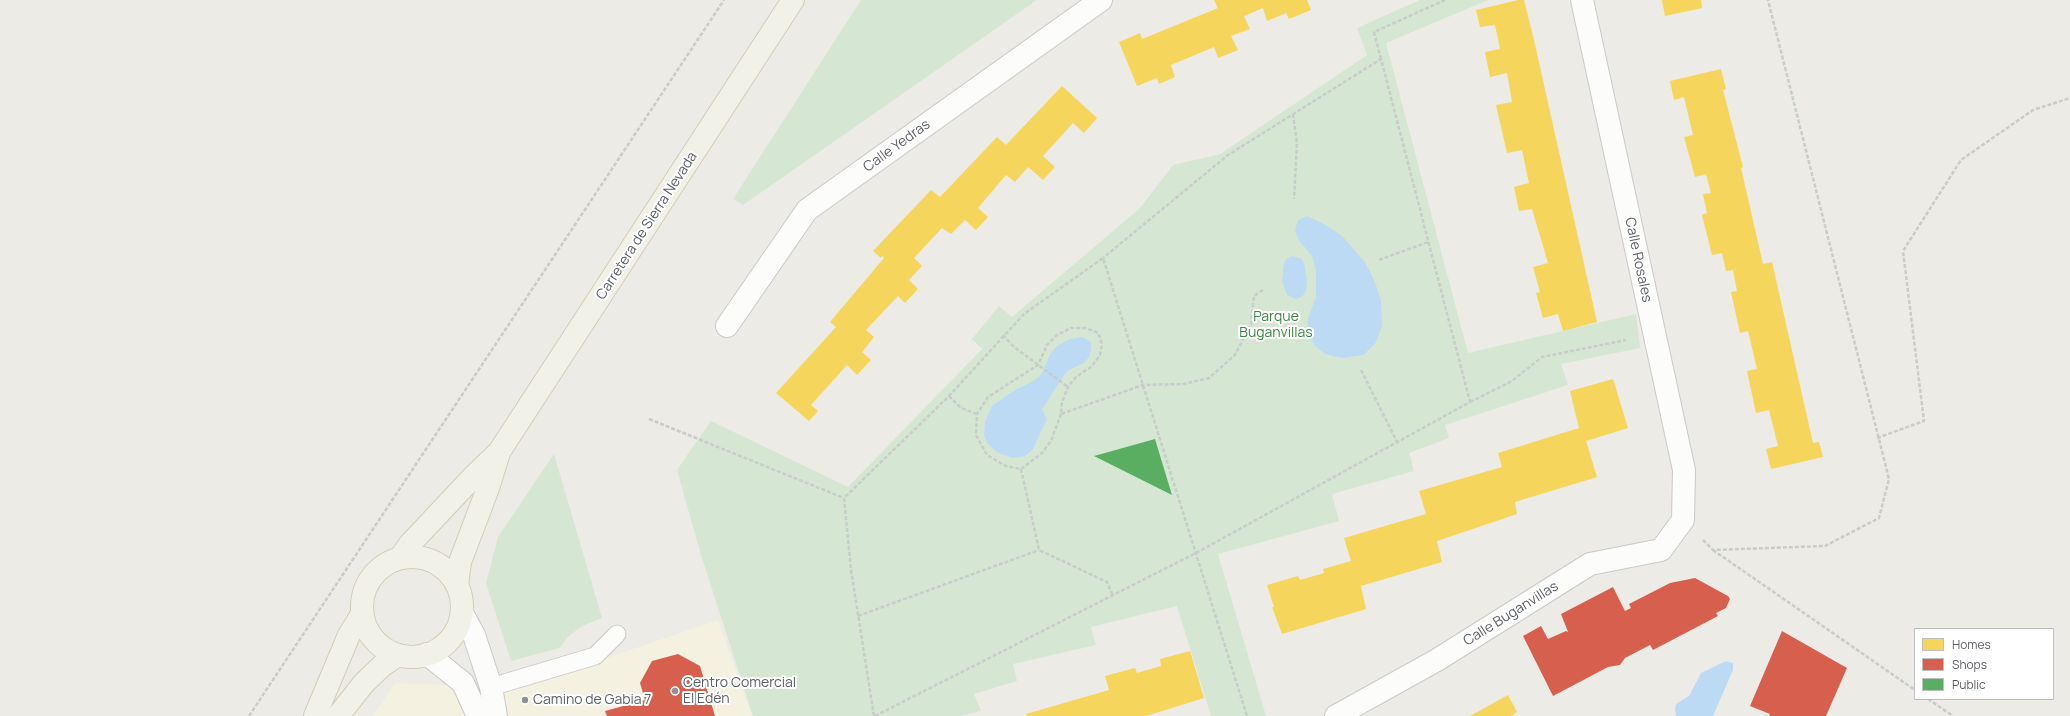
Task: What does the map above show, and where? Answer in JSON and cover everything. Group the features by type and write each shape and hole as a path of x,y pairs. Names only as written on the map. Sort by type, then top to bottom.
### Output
{"main road":[{"name":"Carretera de Sierra Nevada","path":"400,558 410,544 499,452 793,0"},
{"name":"Carretera de Sierra Nevada","path":"457,585 460,562 488,488 499,452"},
{"path":"411,556 431,561 449,574 457,585 461,599 462,613 456,630 448,642 438,650 415,656 398,655 382,647 375,641 365,624 361,604 365,587 370,579 383,566 400,558 411,556"},
{"path":"315,716 349,635 362,614"},
{"path":"338,716 364,683 383,665 398,655"}],"street":[{"name":"Calle Yedras","path":"727,326 807,210 1101,0"},
{"name":"Calle Rosales","path":"1582,0 1684,470 1683,520"},
{"name":"Calle Buganvillas","path":"1350,713 1590,564 1661,550 1683,520"},
{"path":"462,613 474,635 491,687 496,716"},
{"path":"427,654 463,683 478,716"}],"lane":[{"path":"491,687 595,656 617,634"}],"path":[{"path":"249,716 724,0"},
{"path":"1445,0 1374,32 1470,402"},
{"path":"1713,550 1825,546 1879,518 1889,479 1877,438 1768,0"},
{"path":"844,498 949,396 1024,314 1103,258 1228,155 1381,59"},
{"path":"1877,438 1924,421 1903,251 1961,160 2033,110 2070,98"},
{"path":"1293,114 1297,143 1294,199"},
{"path":"1379,260 1428,242"},
{"path":"1103,258 1247,716"},
{"path":"1061,414 1143,385 1184,384 1209,378 1236,355 1251,324 1254,296 1264,289"},
{"path":"1071,328 1086,328 1098,333 1102,344 1100,355 1092,366 1076,377 1068,387 1062,402 1061,414 1051,441 1042,454 1021,468 1006,466 987,455 976,435 977,414 988,397 1009,382 1028,373 1038,365 1047,345 1057,335 1071,328"},
{"path":"844,498 851,570 874,716 1196,553 1470,402 1512,381 1542,357 1655,334"},
{"path":"1003,336 1014,347 1068,387"},
{"path":"1361,370 1397,442"},
{"path":"949,396 961,408 977,414"},
{"path":"649,419 844,498"},
{"path":"1021,468 1040,550"},
{"path":"1683,520 1713,550 1914,689"},
{"path":"858,616 1040,550 1107,582 1113,596"},
{"path":"1929,700 1953,716"}],"shaded area":[{"path":"718,620 752,716 373,716 395,683 519,688"}],"green space":[{"path":"861,0 1037,0 743,205 733,199"},
{"name":"Parque Buganvillas","path":"1420,0 1488,0 1386,43 1468,353 1636,314 1640,348 1561,364 1568,385 1445,425 1449,438 1409,453 1414,471 1332,494 1339,521 1218,554 1266,716 1211,716 1177,606 1091,627 1096,645 1013,664 1017,681 974,694 981,711 960,716 753,716 701,555 677,470 711,421 848,487 982,349 972,339 999,306 1012,317 1140,208 1173,165 1221,154 1367,55 1357,28"},
{"path":"554,454 602,618 582,626 569,636 559,648 511,661 486,583 498,537"}],"water":[{"path":"1307,216 1326,225 1342,236 1365,262 1375,282 1381,301 1382,326 1375,344 1363,355 1342,358 1325,354 1315,346 1309,336 1307,331 1308,319 1316,296 1316,270 1312,256 1298,239 1295,230 1298,220"},
{"path":"1292,256 1302,259 1305,266 1307,281 1306,291 1302,297 1296,299 1287,295 1282,280 1284,263 1286,259"},
{"path":"1082,337 1091,342 1089,357 1084,363 1069,370 1065,374 1042,409 1047,419 1033,449 1025,456 1013,458 998,453 987,443 984,435 985,421 992,406 1015,390 1032,382 1041,375 1051,353 1057,346 1070,339"},
{"path":"1726,661 1733,663 1733,670 1713,716 1676,716 1676,704 1689,696 1701,673"}],"building: Homes":[{"path":"1214,0 1307,0 1311,10 1289,19 1286,13 1267,21 1263,8 1244,16 1250,29 1231,36 1238,50 1218,58 1214,47 1171,65 1175,77 1159,84 1157,78 1137,86 1119,42 1140,33 1142,39 1218,8"},
{"path":"1518,0 1524,0 1534,40 1597,322 1563,331 1558,314 1543,318 1536,293 1540,292 1533,267 1548,263 1532,209 1519,211 1514,187 1529,183 1522,150 1507,153 1496,105 1512,102 1507,73 1490,77 1485,52 1500,49 1495,25 1480,27 1476,10"},
{"path":"1662,0 1701,0 1702,8 1665,16"},
{"path":"1721,69 1726,89 1723,90 1743,167 1741,168 1763,264 1772,262 1813,443 1819,442 1823,457 1771,469 1766,449 1778,446 1769,410 1756,413 1747,371 1757,369 1748,331 1740,333 1731,292 1737,291 1733,270 1726,271 1722,253 1712,255 1702,215 1707,213 1703,194 1711,193 1706,174 1695,177 1684,137 1693,135 1684,97 1674,100 1670,81"},
{"path":"1062,86 1097,118 1084,133 1073,123 1043,156 1055,167 1043,180 1028,167 1015,182 1006,175 978,208 988,217 976,230 965,220 951,234 942,228 914,258 922,266 909,280 918,289 905,303 898,296 866,330 874,337 862,352 871,360 857,375 847,365 811,405 818,411 809,421 776,393 836,327 830,322 884,258 882,256 881,258 873,251 931,190 940,197 997,137 1006,145"},
{"path":"1613,379 1628,428 1586,441 1597,477 1515,502 1517,514 1437,541 1442,562 1361,586 1366,609 1282,634 1272,607 1274,607 1267,585 1298,576 1300,580 1324,573 1323,569 1351,561 1344,538 1426,514 1419,491 1502,467 1498,453 1579,428 1570,391"},
{"path":"1190,651 1204,698 1146,716 1027,716 1026,714 1109,690 1105,676 1135,668 1137,673 1161,666 1160,659"},
{"path":"1508,695 1517,712 1511,716 1470,716"}],"building: Shops":[{"path":"1695,578 1728,596 1730,599 1726,608 1716,613 1718,616 1653,650 1650,645 1625,658 1620,665 1608,667 1553,696 1523,636 1541,626 1548,639 1566,631 1568,632 1561,614 1613,587 1625,611 1631,608 1629,604 1670,583"},
{"path":"1782,631 1847,668 1826,716 1769,716 1770,714 1750,706"},
{"name":"Centro Comercial El Edén","path":"678,654 700,666 715,716 607,716 605,711 645,700 640,683 652,661"}],"building: Public":[{"path":"1155,439 1172,495 1094,456"}],"place":[{"name":"Centro Comercial El Edén","path":"675,691"},
{"name":"Camino de Gabia 7","path":"525,700"}]}
